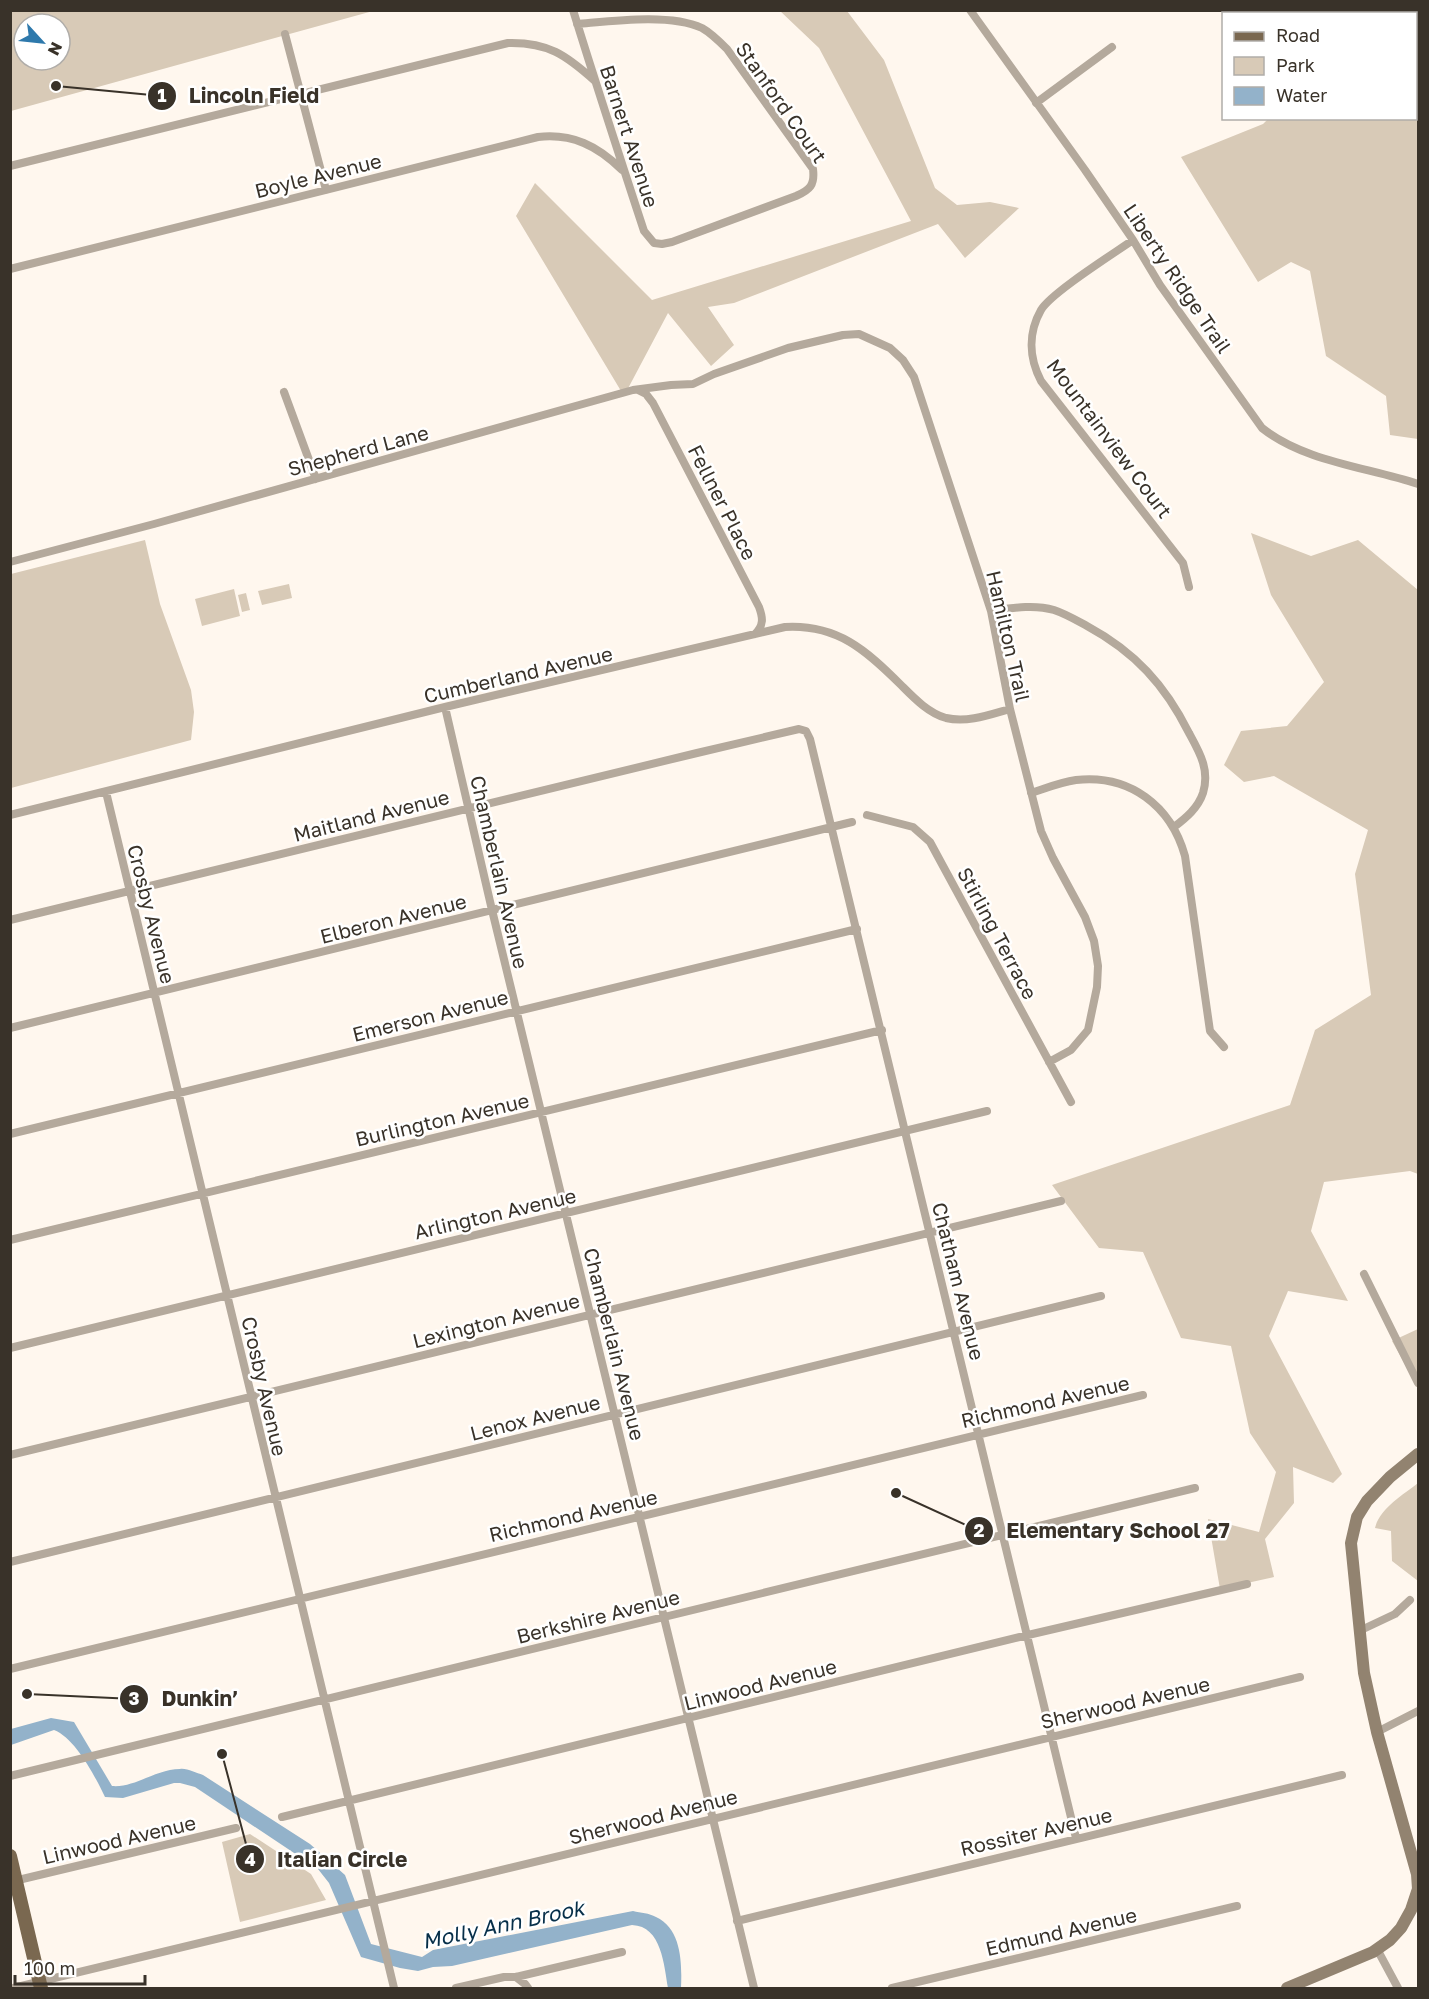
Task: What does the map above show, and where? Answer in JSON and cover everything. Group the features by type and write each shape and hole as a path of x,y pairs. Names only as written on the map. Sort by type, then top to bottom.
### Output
{"main road":[{"path":"1287,1989 1377,1949 1390,1940 1401,1928 1411,1910 1418,1888 1416,1865 1377,1732 1364,1673 1351,1543 1357,1517 1374,1492 1419,1454"},
{"path":"10,1856 13,1881 40,1985"}],"street":[{"name":"Barnert Avenue","path":"573,10 648,238 654,243 662,244 679,239"},
{"name":"Liberty Ridge Trail","path":"970,10 1133,240 1160,285 1262,428 1284,443 1304,451 1419,484"},
{"name":"Stanford Court","path":"577,24 673,20 693,25 710,33 727,49 813,170 813,185 803,194 679,239"},
{"path":"285,34 326,190"},
{"path":"10,166 507,43 531,43 553,49 596,81"},
{"path":"1036,103 1112,47"},
{"name":"Boyle Avenue","path":"10,269 513,143 550,136 570,137 590,144 625,172"},
{"name":"Mountainview Court","path":"1133,240 1054,296 1042,309 1031,351 1034,367 1041,381 1183,563 1189,587"},
{"name":"Hamilton Trail","path":"714,374 788,348 843,335 859,334 890,348 903,360 914,377 991,611 1010,709 1044,838 1088,923 1097,956 1097,987 1088,1030 1071,1050 1049,1062"},
{"name":"Shepherd Lane","path":"10,562 638,390 693,384 714,374"},
{"name":"Fellner Place","path":"638,390 646,394 653,403 759,607 762,621 754,634"},
{"path":"284,392 316,479"},
{"path":"991,611 1030,607 1061,613 1120,646 1152,676 1176,707 1205,767 1205,783 1201,799 1190,815 1174,827"},
{"name":"Cumberland Avenue","path":"10,815 445,707 785,627 798,626 835,633 857,646 924,706 946,718 971,719 1010,709"},
{"name":"Chamberlain Avenue","path":"445,707 516,1010 754,1989"},
{"name":"Maitland Avenue","path":"10,920 788,732 804,729 808,733"},
{"name":"Chatham Avenue","path":"808,733 882,1030 1076,1838"},
{"path":"1031,793 1076,780 1116,783 1146,796 1174,827 1185,856 1210,1031 1224,1047"},
{"name":"Crosby Avenue","path":"106,792 394,1989"},
{"name":"Stirling Terrace","path":"867,814 913,827 930,842 1071,1102"},
{"name":"Elberon Avenue","path":"10,1028 852,822"},
{"name":"Emerson Avenue","path":"10,1134 857,929"},
{"name":"Burlington Avenue","path":"10,1240 882,1030"},
{"name":"Arlington Avenue","path":"10,1348 987,1111"},
{"name":"Lexington Avenue","path":"10,1455 1060,1201"},
{"path":"1364,1274 1419,1383"},
{"name":"Lenox Avenue","path":"10,1562 1101,1296"},
{"name":"Richmond Avenue","path":"10,1669 1143,1395"},
{"name":"Berkshire Avenue","path":"10,1776 191,1734 324,1699 1194,1488"},
{"name":"Linwood Avenue","path":"282,1817 1246,1584"},
{"path":"1359,1631 1395,1614 1410,1600"},
{"name":"Sherwood Avenue","path":"13,1989 40,1985 339,1909 1300,1677"},
{"path":"1377,1732 1419,1711"},
{"name":"Rossiter Avenue","path":"737,1921 1342,1775"},
{"name":"Linwood Avenue","path":"13,1881 236,1828"},
{"name":"Edmund Avenue","path":"892,1989 1236,1906"},
{"path":"1377,1949 1398,1989"},
{"path":"456,1989 622,1952"},
{"path":"516,1977 528,1989"}],"green space":[{"path":"779,10 847,11 884,60 935,188 957,205 990,202 1019,208 965,258 938,224 734,303 708,307 734,345 711,366 668,313 624,396 516,216 535,183 652,300 911,221 819,48"},
{"path":"11,11 373,11 11,111"},
{"path":"1418,11 1418,439 1390,435 1386,396 1326,356 1310,271 1291,262 1258,282 1181,157 1263,124 1267,120 1417,120"},
{"path":"1251,533 1311,556 1358,540 1418,590 1418,1174 1410,1171 1324,1182 1311,1231 1348,1301 1288,1291 1269,1336 1342,1474 1333,1483 1293,1467 1294,1503 1265,1539 1274,1577 1220,1589 1208,1519 1259,1532 1276,1472 1250,1433 1231,1346 1181,1338 1143,1252 1099,1248 1052,1185 1290,1105 1315,1030 1371,995 1355,874 1368,830 1274,776 1244,782 1224,765 1241,731 1287,726 1324,682 1271,595"},
{"path":"145,540 160,604 191,690 194,712 191,740 11,788 11,574"},
{"path":"289,584 292,598 262,605 258,591"},
{"path":"234,589 240,616 202,626 195,599"},
{"path":"246,593 250,610 242,612 238,595"},
{"path":"1418,1329 1418,1387 1392,1341"},
{"path":"1418,1483 1418,1581 1392,1561 1391,1531 1375,1528 1387,1508"},
{"path":"250,1834 311,1874 326,1900 240,1922 222,1842"}],"water":[{"path":"51,1718 74,1722 112,1786 129,1784 171,1770 189,1770 203,1775 310,1844 345,1875 371,1944 422,1957 433,1950 633,1911 648,1914 665,1923 676,1938 681,1968 681,1988 668,1988 663,1959 656,1940 642,1927 632,1925 452,1966 418,1971 361,1957 329,1883 318,1869 195,1787 174,1783 123,1798 105,1797 84,1759 62,1734 54,1730 11,1745 11,1729"}],"place":[{"name":"Lincoln Field","path":"56,86"},
{"name":"Elementary School 27","path":"896,1493"},
{"name":"Dunkin’","path":"27,1694"},
{"name":"Italian Circle","path":"222,1754"}],"water label":[{"name":"Molly Ann Brook","path":"503,1924"}]}
